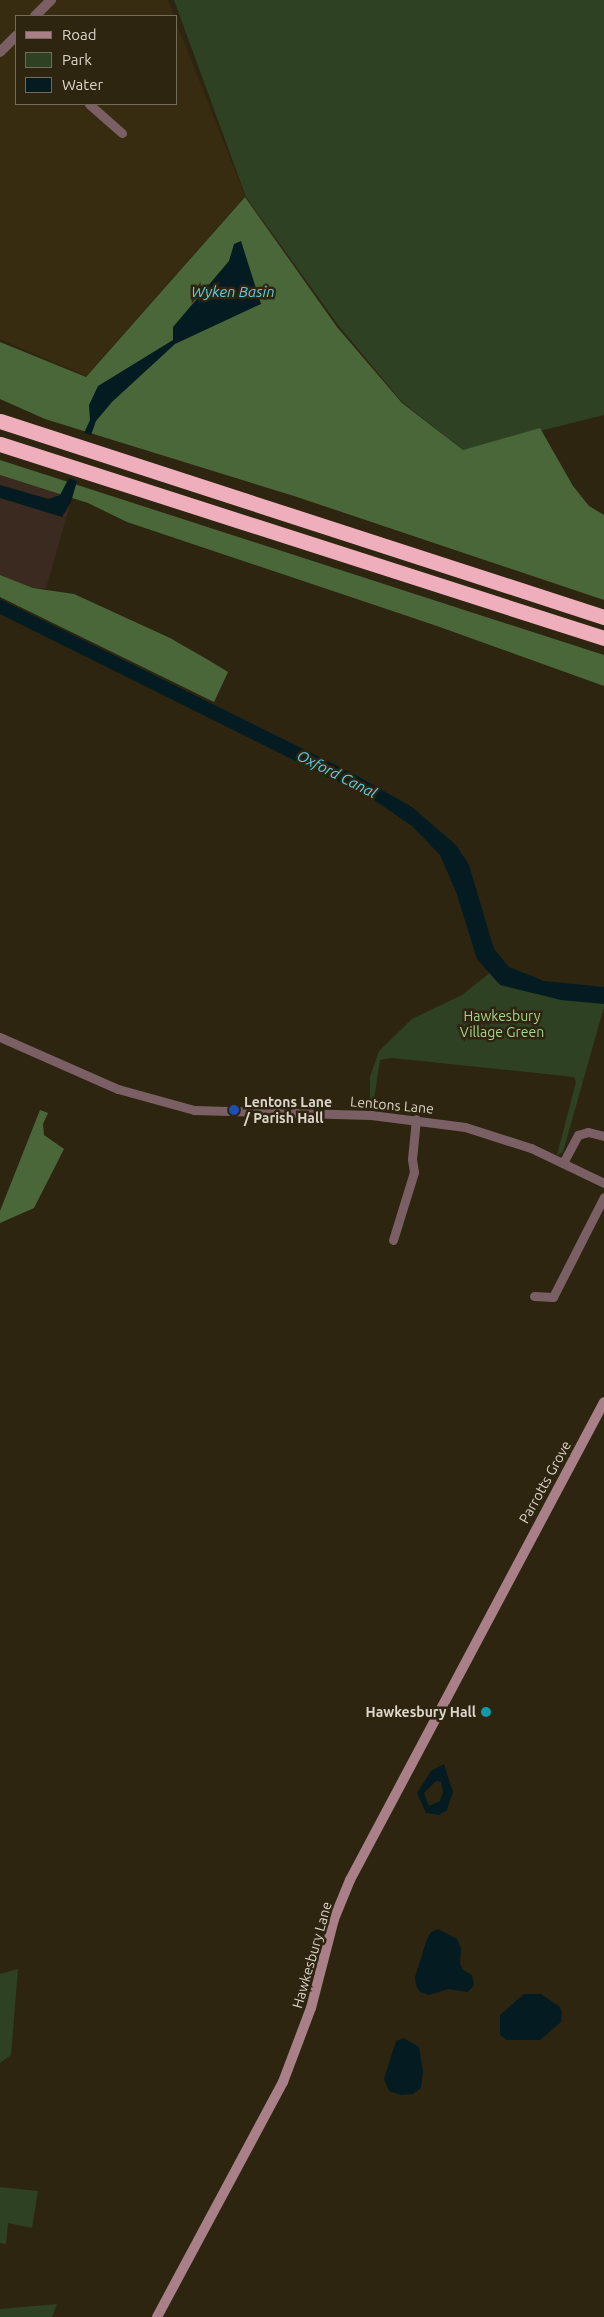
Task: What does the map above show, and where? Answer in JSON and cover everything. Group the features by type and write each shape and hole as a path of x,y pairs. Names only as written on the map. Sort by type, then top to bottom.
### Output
{"highway":[{"path":"0,421 604,617"},
{"path":"0,444 604,638"}],"main road":[{"name":"Parrotts Grove","path":"509,1576 604,1402"},
{"name":"Hawkesbury Lane","path":"157,2317 283,2082 308,2017 334,1918 350,1880 509,1576"}],"street":[{"path":"36,15 51,0"},
{"path":"0,52 15,37"},
{"path":"91,105 122,133"},
{"name":"Lentons Lane","path":"0,1037 118,1089 194,1110 416,1118 479,1131 563,1163 604,1183"},
{"path":"392,1236 414,1172 412,1159 416,1118"},
{"path":"563,1163 578,1135 588,1132 604,1136"},
{"path":"534,1296 553,1296 604,1198"}],"shaded area":[{"path":"0,0 168,0 174,15 15,15 15,105 178,105 178,27 245,196 86,376 0,339"},
{"path":"0,475 72,498 46,588 33,588 0,575"}],"green space":[{"path":"174,0 604,0 604,415 463,450 402,402 338,325 246,197"},
{"path":"245,197 337,327 402,403 463,450 540,428 573,486 589,506 604,515 604,600 294,496 45,419 0,399 0,342 86,377"},
{"path":"0,460 604,655 604,686 437,626 127,522 88,503 0,475"},
{"path":"0,575 33,588 74,594 170,638 210,661 228,672 214,702 0,597"},
{"name":"Hawkesbury Village Green","path":"496,968 501,972 604,995 604,1007 563,1152 557,1155 576,1082 574,1077 392,1058 380,1060 373,1106 370,1106 370,1077 379,1051 412,1019 462,995"},
{"path":"40,1110 48,1113 43,1124 44,1135 64,1149 34,1208 0,1223 0,1211"},
{"path":"18,1969 11,2055 0,2063 0,1974"},
{"path":"0,2187 38,2191 32,2228 8,2223 6,2244 0,2243"},
{"path":"57,2304 52,2317 0,2317 0,2309"}],"water":[{"name":"Wyken Basin","path":"241,241 261,304 175,344 112,402 96,421 91,435 84,433 90,420 89,405 98,386 173,340 173,327 229,261 234,244"},
{"path":"69,478 77,481 71,502 62,517 0,498 0,485 49,499 60,495"},
{"name":"Oxford Canal","path":"0,599 354,774 412,807 456,845 469,865 494,949 509,967 544,981 604,987 604,1004 561,1000 500,985 477,959 456,892 440,855 412,826 374,800 0,614"},
{"path":"444,1764 453,1792 447,1810 439,1815 426,1813 417,1793 431,1771","holes":["436,1781 441,1782 443,1792 440,1801 429,1806 424,1793"]},
{"path":"438,1929 457,1939 461,1948 460,1963 463,1970 472,1975 474,1985 468,1992 448,1989 429,1995 420,1992 416,1986 415,1977 427,1939 431,1932"},
{"path":"524,1994 541,1994 560,2007 562,2013 561,2022 540,2040 507,2040 500,2035 500,2015"},
{"path":"404,2038 419,2047 423,2071 421,2088 413,2094 401,2095 389,2091 384,2079 396,2041"}],"place":[{"name":"Lentons Lane / Parish Hall","path":"234,1110"},
{"name":"Hawkesbury Hall","path":"486,1712"}]}
